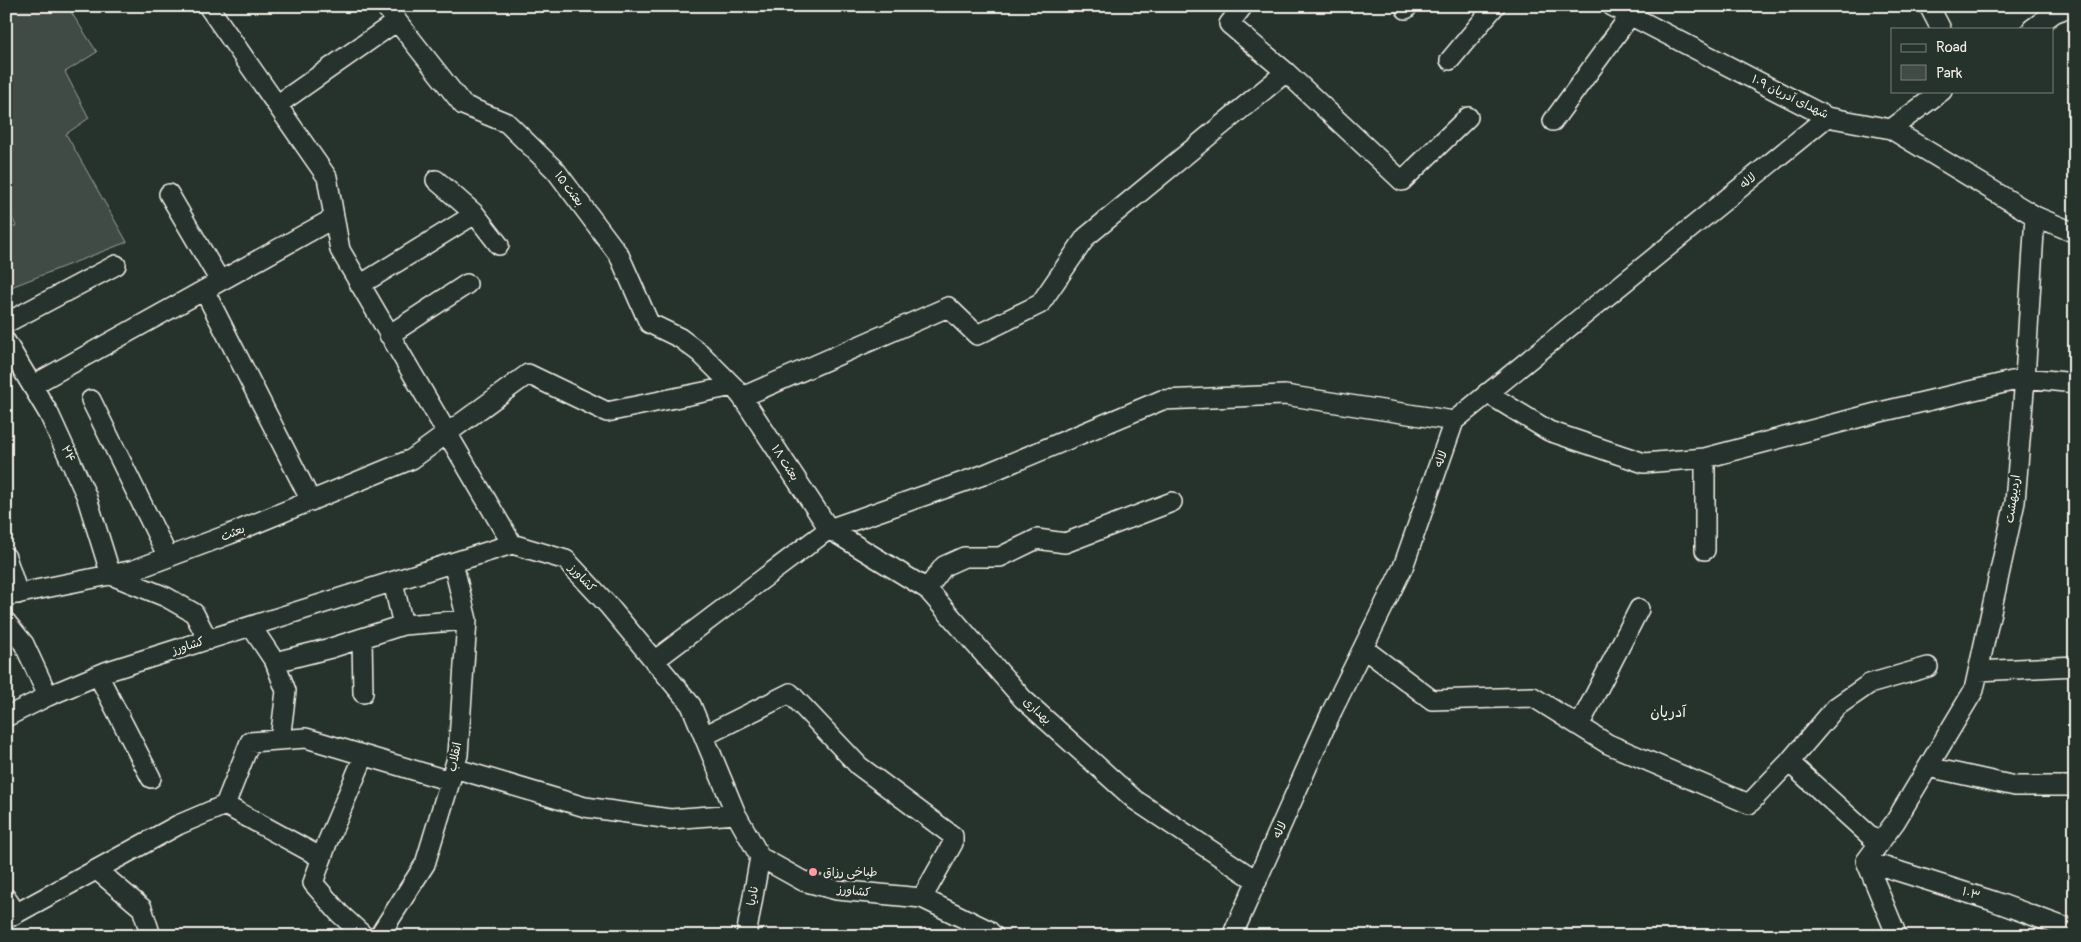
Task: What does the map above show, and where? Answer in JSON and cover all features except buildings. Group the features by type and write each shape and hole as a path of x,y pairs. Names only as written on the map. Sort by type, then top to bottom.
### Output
{"street":[{"path":"208,6 327,177 340,250 512,544"},
{"name":"بعثت ۱۵","path":"385,6 463,105 507,124 556,171 618,255 649,323 680,338 700,353 738,392"},
{"path":"1243,6 1229,24 1286,72 1402,181 1468,117"},
{"path":"1450,60 1495,6"},
{"name":"شهدای آدریان ۱۰۹","path":"1612,6 1634,11 1827,117 1891,129 2035,216 2075,233"},
{"path":"1929,6 1940,28"},
{"path":"2033,28 2054,13 2072,6"},
{"path":"1553,121 1634,11"},
{"path":"277,105 397,21"},
{"path":"738,392 948,307 977,335 1040,304 1086,237 1286,72"},
{"path":"1891,129 1941,92"},
{"name":"لاله","path":"1232,936 1332,711 1403,567 1454,421 1827,117"},
{"path":"436,180 475,214 499,245"},
{"path":"169,194 311,501"},
{"path":"360,285 475,214"},
{"name":"اردیبهشت","path":"1866,861 1895,822 1974,690 1979,671 2015,502 2026,378 2035,216"},
{"path":"33,385 334,218"},
{"path":"6,322 116,265"},
{"path":"389,335 467,284"},
{"name":"۲۴","path":"6,342 49,414 86,495 111,574"},
{"name":"بعثت","path":"12,595 134,570 311,501 412,459 528,374 607,412 738,392"},
{"path":"1487,393 1549,431 1644,463 1705,458 1876,413 2026,378 2075,383"},
{"name":"بعثت ۱۸","path":"738,392 829,529"},
{"path":"654,661 829,529 983,474 1162,400 1285,395 1454,421"},
{"path":"92,400 168,557"},
{"path":"1705,458 1705,550"},
{"path":"927,589 944,566 964,557 1000,557 1038,539 1065,543 1172,502"},
{"name":"بهداری","path":"829,529 927,589 1023,699 1135,800 1257,881"},
{"name":"کشاورز","path":"6,717 48,696 98,675 512,544 566,560 608,605 691,704 736,814 760,857 804,881 837,890 922,898 988,930 994,936"},
{"path":"6,557 12,595"},
{"name":"انقلاب","path":"379,936 425,864 458,755 467,620 453,563"},
{"path":"111,574 166,597 194,613 208,640"},
{"path":"393,582 403,625"},
{"path":"1579,726 1639,610"},
{"path":"275,662 403,625 467,620"},
{"path":"6,622 24,644 48,696"},
{"path":"251,626 275,662 286,691 280,740"},
{"path":"362,638 363,693"},
{"path":"1363,648 1432,700 1533,697 1608,744 1749,804 1789,762 1836,707 1870,684 1928,667"},
{"path":"1979,671 2075,666"},
{"path":"98,675 151,778"},
{"path":"704,736 790,693 859,766 953,836 953,843 922,898"},
{"path":"10,910 97,870 178,825 225,805 250,742 306,738 364,756 452,774 585,807 670,819 736,814"},
{"path":"364,756 322,858 314,883 339,913 364,936"},
{"path":"1789,762 1878,844"},
{"path":"1928,767 2014,786 2075,786"},
{"path":"225,805 322,858"},
{"name":"نادیا","path":"746,936 760,857"},
{"path":"1866,861 1897,936"},
{"name":"۱۰۳","path":"1866,861 1993,901 2075,931"},
{"path":"97,870 142,908 151,936"}],"green space":[{"path":"6,6 67,6 97,52 65,72 89,118 66,134 127,242 6,289 6,230 16,226 6,204"}],"place":[{"name":"طباخی رزاق","path":"813,872"}],"district":[{"name":"آدریان","path":"1668,712"}]}
